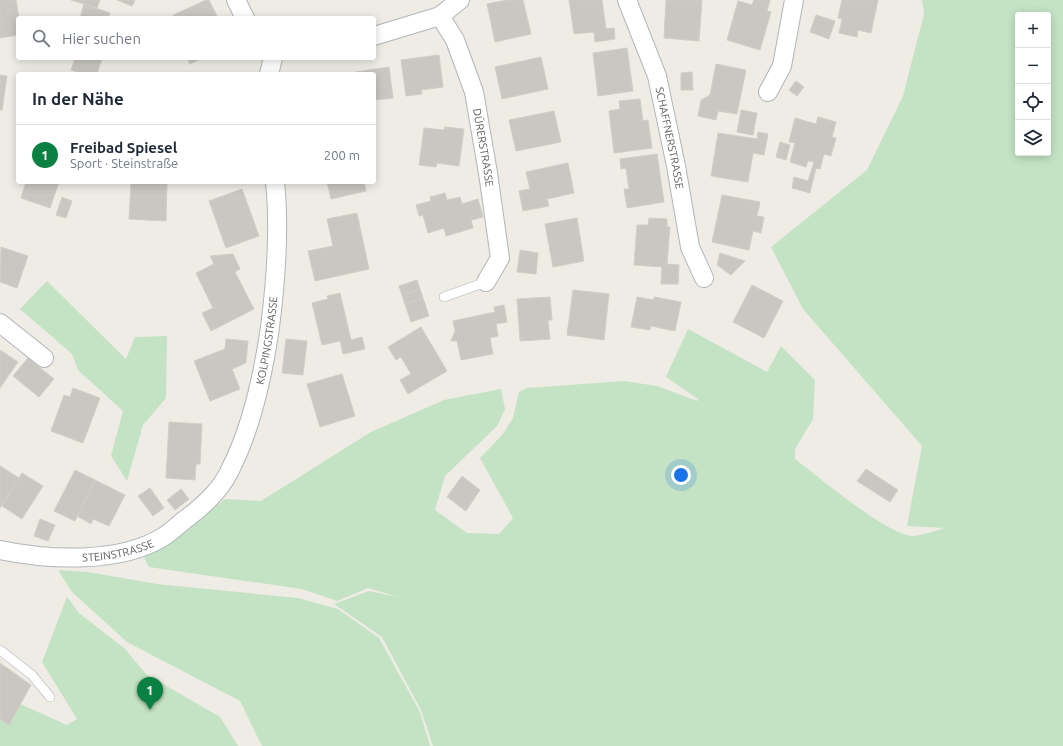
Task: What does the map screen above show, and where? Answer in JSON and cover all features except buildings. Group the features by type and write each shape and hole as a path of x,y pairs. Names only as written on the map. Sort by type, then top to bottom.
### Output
{"street":[{"path":"236,0 244,16"},
{"path":"376,35 440,16 460,0"},
{"name":"SCHAFFNERSTRASSE","path":"626,0 657,76 676,166 690,247 704,278"},
{"path":"768,92 782,66 794,0"},
{"name":"DÜRERSTRASSE","path":"440,16 455,40 474,92 488,173 500,258 486,282"},
{"path":"270,72 272,60"},
{"name":"KOLPINGSTRASSE","path":"218,491 229,473 242,444 257,396 266,358 276,265 277,224 275,184"},
{"path":"0,322 44,358"},
{"name":"STEINSTRASSE","path":"0,550 47,556 84,557 118,554 140,548 162,537 194,513 218,491"}],"lane":[{"path":"444,297 486,282"},
{"path":"0,650 32,675 50,697"}],"green space":[{"path":"922,0 1063,0 1063,746 433,746 421,710 382,637 334,604 369,591 398,597 368,588 337,601 302,589 149,567 144,557 180,536 225,499 261,501 371,432 444,400 501,389 505,409 497,426 445,476 435,510 467,533 499,534 513,518 480,458 503,434 513,418 519,392 527,388 624,381 657,386 697,401 698,399 666,377 688,329 767,372 781,346 815,380 813,419 795,449 795,459 871,517 903,534 914,536 944,528 907,526 922,446 803,309 771,247 867,170 903,96 924,14"},
{"path":"47,281 126,359 135,337 167,336 166,398 143,425 127,481 111,456 123,411 78,370 72,354 20,309"},
{"path":"58,570 88,572 157,584 298,598 338,609 379,638 420,712 430,746 262,746 240,701 127,642 72,592"},
{"path":"67,597 79,613 124,648 146,674 220,717 238,746 0,746 0,719 9,725 20,704 67,725 77,719 42,662"}],"place":[{"name":"Freibad Spiesel","path":"150,710"}]}
